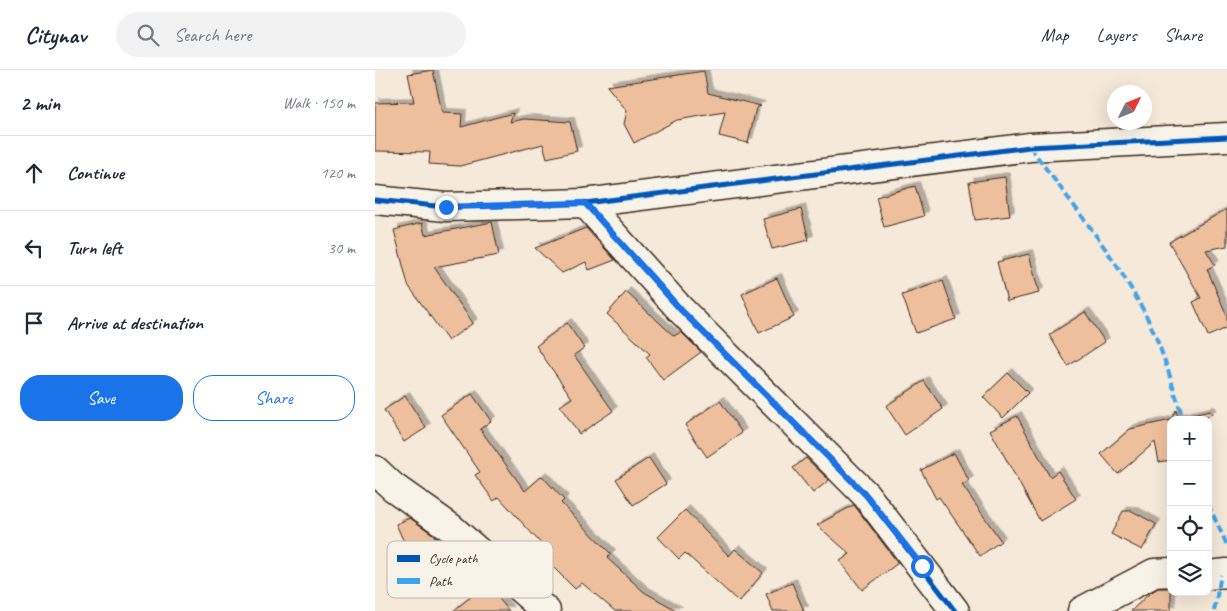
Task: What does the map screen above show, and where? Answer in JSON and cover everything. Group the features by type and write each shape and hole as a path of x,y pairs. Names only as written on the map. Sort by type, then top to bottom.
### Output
{"street":[{"path":"375,200 446,207 585,203 1030,147 1227,137"},
{"path":"585,203 681,310 866,495 955,611"},
{"path":"375,470 393,488 451,528 466,541"},
{"path":"1082,611 1153,573 1167,572"},
{"path":"1212,575 1227,573"},
{"path":"530,598 545,611"}],"building":[{"path":"433,70 442,113 462,114 461,127 513,113 510,122 524,119 570,122 577,151 547,158 543,144 460,166 429,164 430,152 375,151 375,103 414,102 408,74"},
{"path":"704,71 708,93 761,106 756,108 748,143 719,136 725,112 677,120 634,143 624,124 627,111 607,86"},
{"path":"1005,177 1010,216 975,220 969,182"},
{"path":"915,186 924,216 884,227 876,197"},
{"path":"801,209 809,240 772,249 763,219"},
{"path":"1227,209 1227,246 1206,250 1215,265 1207,269 1227,316 1227,328 1208,336 1193,302 1201,298 1169,242"},
{"path":"492,222 499,255 434,267 473,323 448,341 408,285 394,230 422,223 425,235"},
{"path":"586,228 615,260 589,270 586,262 562,273 535,248"},
{"path":"1029,254 1039,293 1007,301 997,262"},
{"path":"777,278 794,317 759,333 742,294"},
{"path":"943,281 956,319 916,333 902,295"},
{"path":"626,292 674,336 681,332 701,352 663,380 646,357 650,354 607,314"},
{"path":"1085,312 1105,342 1068,366 1049,335"},
{"path":"567,323 584,348 574,355 613,411 579,434 560,406 572,398 536,346"},
{"path":"1008,373 1028,393 1003,418 983,397"},
{"path":"924,381 943,409 905,435 886,406"},
{"path":"472,394 491,421 480,429 525,491 542,476 564,500 561,503 611,554 607,558 644,592 678,611 615,611 582,583 575,589 553,567 553,541 539,541 499,497 494,501 475,475 480,472 441,415"},
{"path":"405,396 426,428 404,442 384,410"},
{"path":"720,401 742,433 707,457 685,425"},
{"path":"1210,411 1212,414 1209,416 1187,416"},
{"path":"1017,416 1050,477 1058,471 1076,499 1040,521 990,430"},
{"path":"1167,421 1167,461 1159,462 1155,442 1118,474 1101,454 1130,429"},
{"path":"954,453 969,481 962,485 1001,541 980,556 939,497 936,499 921,470"},
{"path":"649,458 666,484 633,505 616,479"},
{"path":"806,458 829,480 813,493 793,468"},
{"path":"854,505 898,563 862,590 840,561 850,554 817,525"},
{"path":"685,510 729,556 735,549 763,573 739,602 685,553 679,559 658,537"},
{"path":"1123,511 1132,511 1156,524 1142,550 1111,534"},
{"path":"410,518 434,535 437,541 404,541 396,524"},
{"path":"792,583 804,611 773,611 766,594"},
{"path":"1158,588 1167,588 1167,596 1171,596 1171,611 1131,611"},
{"path":"469,598 498,598 509,611 453,611"}],"marked path":[{"path":"1030,147 1116,264 1141,306 1160,347 1182,416"},
{"path":"1209,506 1227,545"},
{"path":"1214,611 1221,575"}],"cycle path":[{"path":"375,200 446,207 585,203 1030,147 1227,137"},
{"path":"585,203 681,310 866,495 955,611"}],"route":[{"path":"446,207 585,203 681,310 866,495 922,566"}]}
